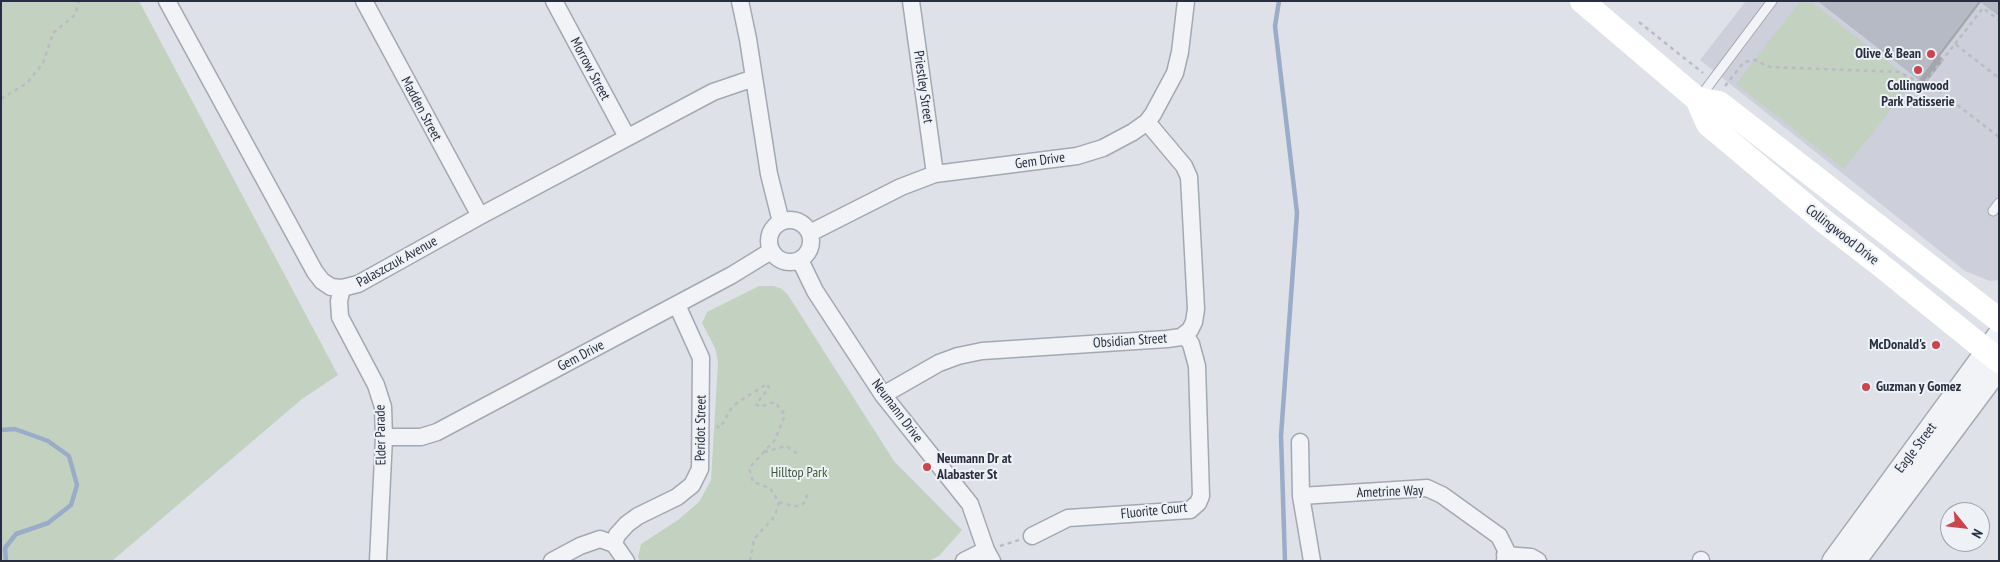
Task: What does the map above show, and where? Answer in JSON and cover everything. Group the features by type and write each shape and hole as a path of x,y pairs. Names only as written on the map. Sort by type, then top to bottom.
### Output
{"main road":[{"name":"Collingwood Drive","path":"1582,1 1697,99 1708,124 1825,222 1996,354"},
{"name":"Collingwood Drive","path":"1697,99 1720,103 1999,320"}],"street":[{"name":"Palaszczuk Avenue","path":"167,1 315,272 322,281 331,287 342,288 358,284 480,216 713,92 754,78"},
{"name":"Madden Street","path":"364,1 480,216"},
{"name":"Morrow Street","path":"554,1 627,137"},
{"path":"740,1 769,174 781,222"},
{"name":"Priestley Street","path":"911,1 935,174"},
{"name":"Gem Drive","path":"810,233 901,187 935,174 1077,156 1103,148 1146,122 1153,114 1174,73 1180,52 1186,1"},
{"name":"Obsidian Street","path":"883,395 940,363 958,356 982,352 1167,339 1186,335 1194,322 1196,309 1189,177 1184,166 1146,122"},
{"path":"787,220 799,222 810,233 812,244 810,250 800,260 787,263 775,256 771,251 769,244 771,231 781,222 787,220"},
{"name":"Gem Drive","path":"384,437 421,437 437,432 677,305 771,251"},
{"name":"Neumann Drive","path":"800,260 815,291 883,395 970,504 989,555"},
{"name":"Elder Parade","path":"342,288 339,301 340,317 376,385 383,408 384,437 378,561"},
{"name":"Peridot Street","path":"614,544 618,535 627,524 638,516 677,497 692,485 700,469 701,358 677,305"},
{"name":"Fluorite Court","path":"1032,536 1068,518 1190,510 1198,504 1201,496 1196,366 1186,335"},
{"name":"Eagle Street","path":"1833,561 1996,354"},
{"name":"Eagle Street","path":"1855,561 1996,354"},
{"path":"1300,442 1301,496 1312,561"},
{"name":"Ametrine Way","path":"1301,496 1427,488 1442,495 1499,536 1506,550 1505,558"},
{"path":"552,561 580,546 600,539 614,544 626,561"},
{"path":"964,561 989,555"},
{"path":"1505,558 1531,557 1538,561"}],"lane":[{"path":"1697,99 1772,1"},
{"path":"1993,211 1999,203"}],"path":[{"path":"1,100 27,83 43,63 53,33 75,15 80,1"},
{"path":"1926,81 1983,8 1999,20"},
{"path":"1634,18 1712,80"},
{"path":"1955,44 1999,78"},
{"path":"1722,89 1744,62 1755,60 1770,67 1899,72 1917,81 1926,81 1999,138"},
{"path":"712,424 720,428 731,409 767,384 769,388 756,404 758,407 775,402 786,414 774,440 749,468 753,482 770,488 779,502 794,506 800,506 806,501 808,493"},
{"path":"763,453 786,446 798,454"},
{"path":"750,561 754,539 775,516 779,502"},
{"path":"989,555 1032,536"}],"shaded area":[{"path":"1746,1 1999,1 1999,280 1990,281 1965,271 1700,60"}],"green space":[{"path":"1,1 139,1 338,375 302,399 112,561 1,561"},
{"path":"1800,1 1810,1 1913,81 1844,169 1736,84"},
{"name":"Hilltop Park","path":"759,286 774,286 782,289 788,295 894,461 962,530 939,556 929,561 640,561 638,557 641,544 678,520 699,502 711,480 718,362 715,348 702,323 707,312"}],"building":[{"path":"1818,1 1979,1 1919,80"},
{"path":"1980,1 1999,1 1999,16"}],"waterway":[{"path":"1279,1 1275,26 1297,213 1281,436 1285,561"},
{"path":"1,430 15,429 48,441 69,456 77,485 71,505 48,523 16,534 5,548 6,561"}],"place":[{"name":"Olive & Bean","path":"1931,54"},
{"name":"Collingwood Park Patisserie","path":"1918,70"},
{"name":"McDonald's","path":"1936,345"},
{"name":"Guzman y Gomez","path":"1866,387"},
{"name":"Neumann Dr at Alabaster St","path":"927,467"}]}
